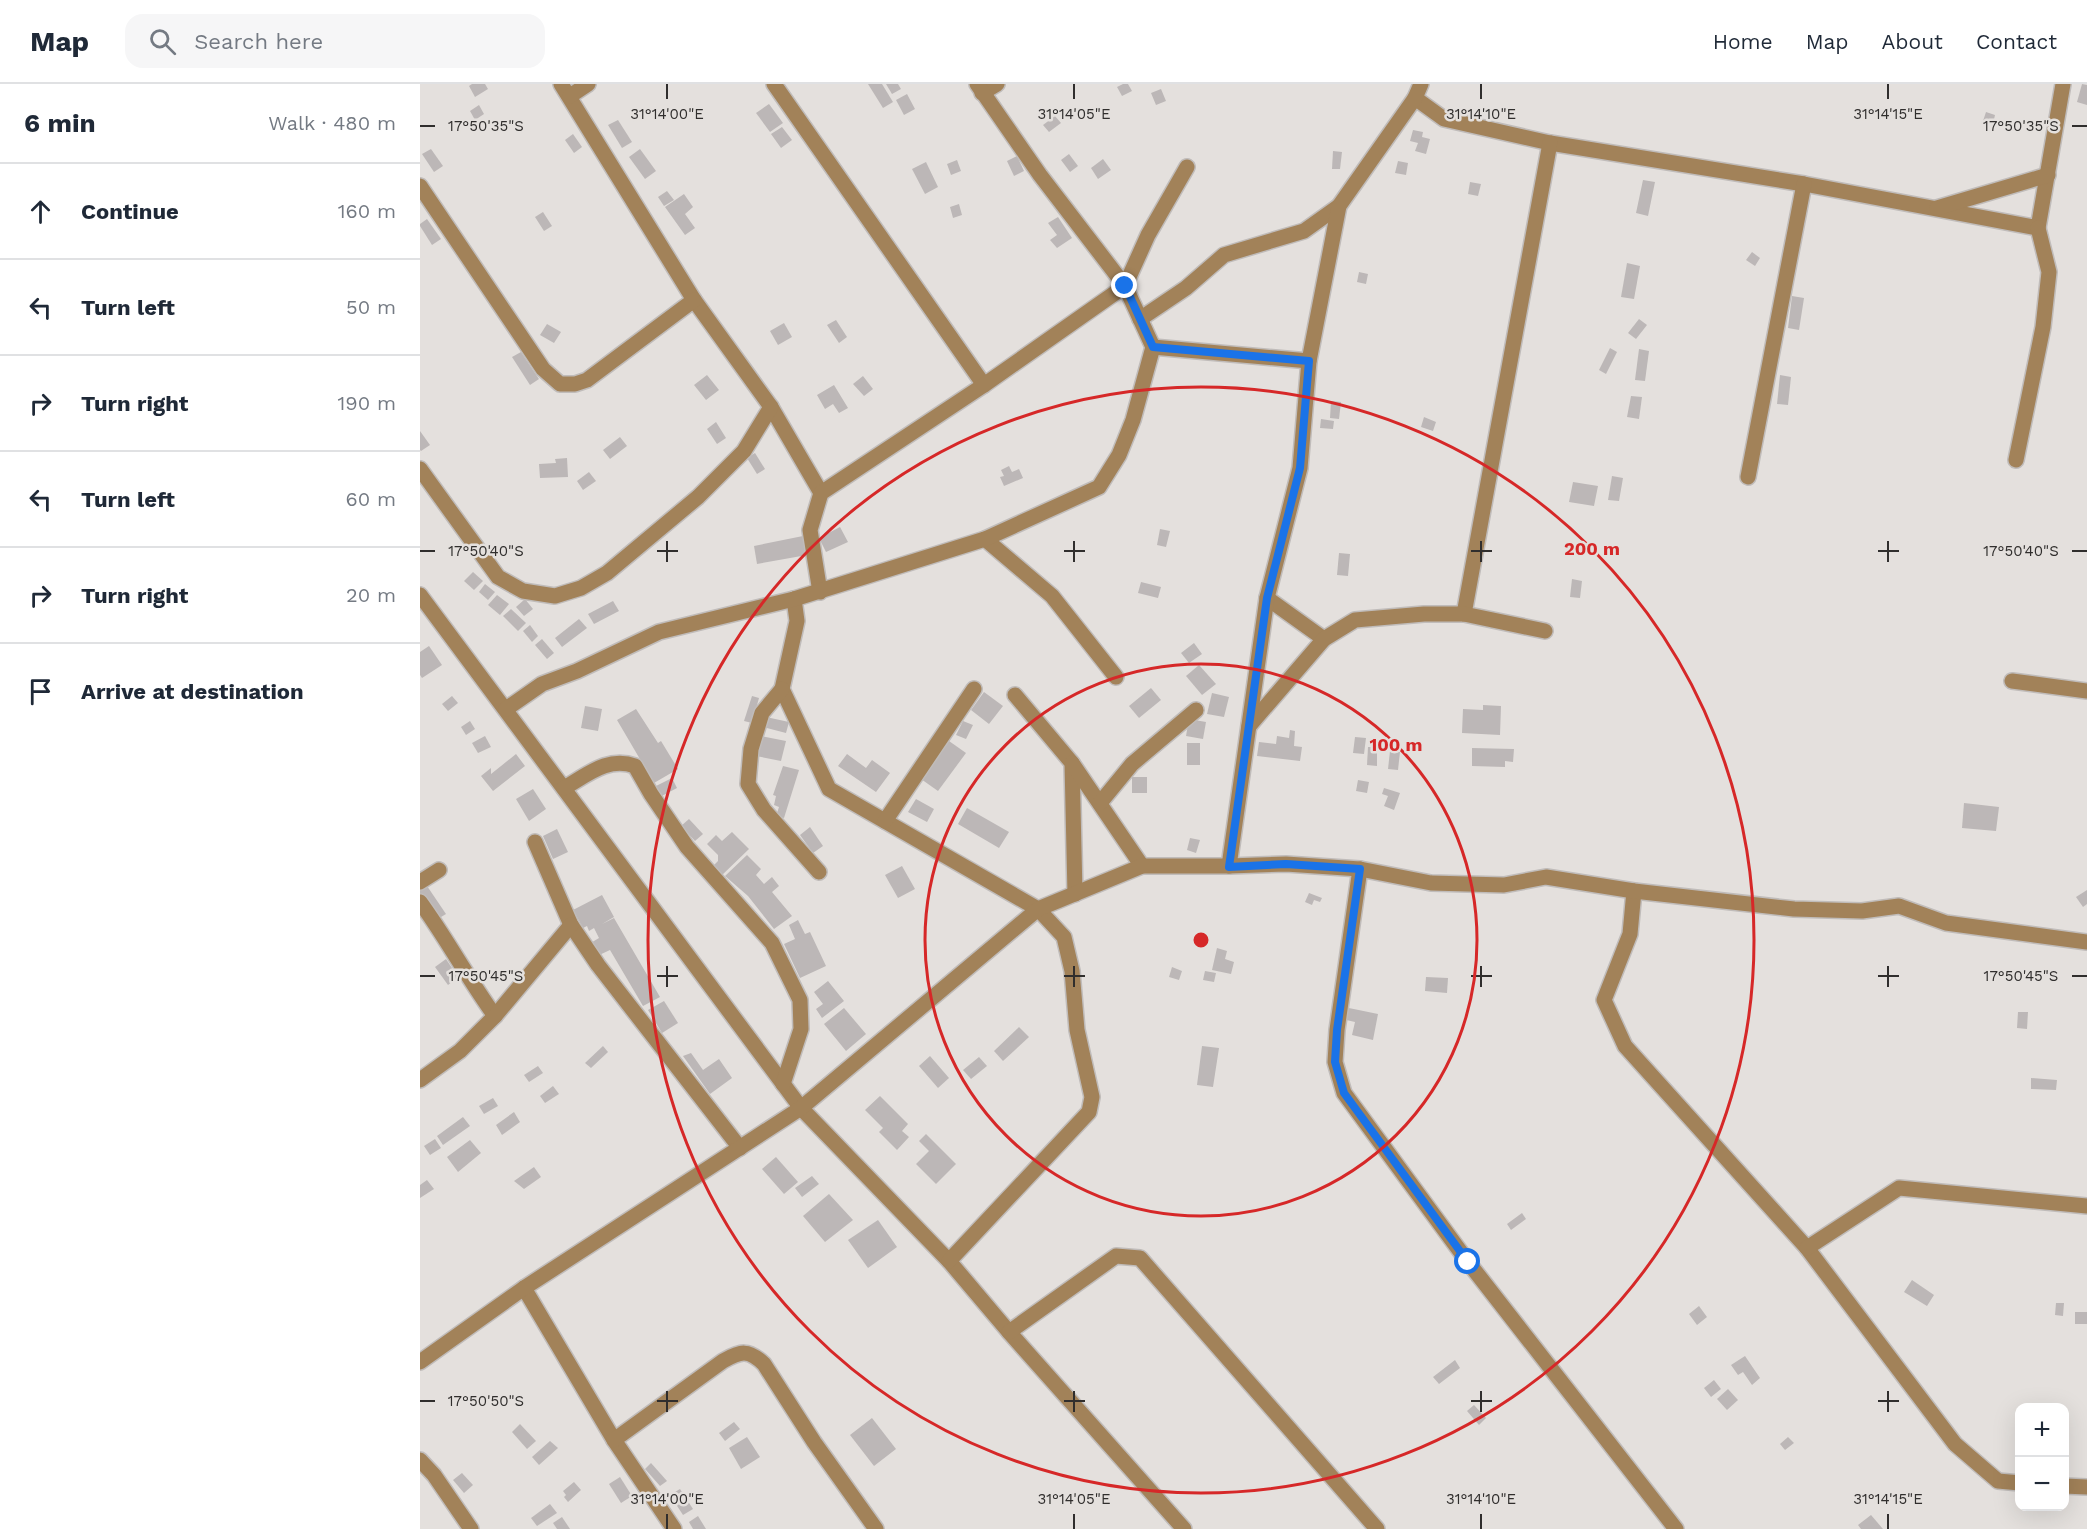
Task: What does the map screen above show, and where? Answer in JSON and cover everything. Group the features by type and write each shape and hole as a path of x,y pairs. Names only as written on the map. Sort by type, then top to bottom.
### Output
{"street":[{"path":"588,84 565,90 694,300 771,407 821,493"},
{"path":"774,84 984,385"},
{"path":"506,709 542,684 577,671 660,632 820,592 985,539 1099,487 1119,455 1133,420 1153,347 1125,286 1040,175 980,88 997,84"},
{"path":"2016,460 2043,327 2049,272 2038,228 2063,84"},
{"path":"1140,319 1186,288 1224,255 1304,231 1339,206 1418,91 1444,119 1550,143 1803,184 2038,228"},
{"path":"1464,614 1550,143"},
{"path":"820,592 810,530 821,493 984,385 1125,286 1148,235 1187,167"},
{"path":"1935,209 2048,175"},
{"path":"1748,477 1803,184"},
{"path":"420,186 543,369 560,384 574,384 586,380 694,300"},
{"path":"1229,867 1267,598 1300,468 1309,361 1339,206"},
{"path":"1153,347 1309,361"},
{"path":"420,470 498,577 523,591 555,596 581,588 607,573 698,497 744,451 771,407"},
{"path":"985,539 1052,596 1116,677"},
{"path":"420,595 801,1108 949,1261 1184,1529"},
{"path":"1267,598 1324,639"},
{"path":"794,599 797,621 782,689 762,712 751,749 748,784 764,810 819,872"},
{"path":"1249,726 1324,639 1355,620 1424,614 1464,614 1545,631"},
{"path":"2012,681 2087,691"},
{"path":"782,689 830,789 1038,909 1064,937 1072,970 1077,1030 1092,1098 1089,1112 949,1261"},
{"path":"885,821 974,689"},
{"path":"1015,694 1072,763 1142,866"},
{"path":"1100,803 1132,764 1196,710"},
{"path":"564,788 604,765 624,762 635,766 687,847 772,943 800,1000 801,1029 783,1084"},
{"path":"1072,763 1075,894"},
{"path":"535,842 571,925 598,965 740,1148"},
{"path":"420,1362 524,1288 801,1108 1038,909 1142,866 1229,867 1286,864 1360,869 1431,883 1504,885 1546,877 1634,891 1794,909 1862,911 1899,906 1946,923 2087,942"},
{"path":"1360,869 1337,1030 1335,1062 1344,1093 1468,1262 1676,1529"},
{"path":"420,882 439,870"},
{"path":"1634,891 1630,934 1604,1000 1625,1046 1807,1248 1955,1444 1998,1481 2015,1483"},
{"path":"420,902 495,1016"},
{"path":"420,1080 460,1051 495,1016 571,925"},
{"path":"1807,1248 1899,1188 2087,1206"},
{"path":"1009,1332 1116,1256 1140,1258 1377,1529"},
{"path":"524,1288 614,1440 674,1529"},
{"path":"614,1440 723,1361 736,1354 747,1352 764,1364 814,1442 876,1529"},
{"path":"420,1460 434,1475 471,1529"},
{"path":"2069,1486 2087,1487"}],"building":[{"path":"485,84 488,89 475,97 469,86"},
{"path":"868,84 882,84 893,102 883,108"},
{"path":"886,84 898,84 901,89 892,94"},
{"path":"1128,84 1132,91 1122,96 1117,87"},
{"path":"2082,84 2087,85 2087,105 2077,102"},
{"path":"1161,89 1166,101 1156,105 1151,93"},
{"path":"907,94 915,109 904,115 896,100"},
{"path":"769,104 783,123 770,132 756,113"},
{"path":"479,105 484,114 475,120 470,111"},
{"path":"1986,112 1995,115 1993,124 1983,121"},
{"path":"1055,116 1061,123 1049,132 1043,125"},
{"path":"618,120 632,142 622,148 608,125"},
{"path":"782,127 792,140 781,148 771,134"},
{"path":"1413,130 1423,132 1422,137 1430,139 1426,154 1415,151 1418,143 1410,141"},
{"path":"573,134 582,147 574,153 565,140"},
{"path":"431,149 443,166 434,172 422,154"},
{"path":"640,149 656,171 645,179 629,157"},
{"path":"1333,151 1342,152 1340,169 1332,169"},
{"path":"1069,154 1078,166 1070,172 1061,160"},
{"path":"1017,156 1024,171 1014,176 1007,161"},
{"path":"1103,159 1111,170 1098,179 1091,168"},
{"path":"957,160 961,171 951,175 947,164"},
{"path":"1398,161 1408,163 1406,175 1395,173"},
{"path":"926,162 938,187 925,194 912,169"},
{"path":"1643,180 1655,182 1648,216 1636,213"},
{"path":"1470,182 1481,184 1478,196 1468,194"},
{"path":"667,191 674,200 664,206 658,197"},
{"path":"684,194 693,207 685,214 695,228 685,235 665,207"},
{"path":"959,204 962,215 953,218 950,207"},
{"path":"543,212 552,226 544,231 535,217"},
{"path":"1058,217 1072,238 1057,248 1050,240 1057,235 1048,223"},
{"path":"427,219 441,239 432,245 420,226"},
{"path":"1752,252 1760,258 1755,266 1746,260"},
{"path":"1627,263 1640,266 1634,299 1621,297"},
{"path":"1359,272 1368,274 1366,284 1357,282"},
{"path":"1792,296 1804,298 1799,330 1788,328"},
{"path":"1639,319 1647,325 1636,339 1628,333"},
{"path":"836,320 847,337 839,343 827,325"},
{"path":"784,323 792,337 778,345 770,331"},
{"path":"547,324 561,332 554,343 540,335"},
{"path":"1610,348 1617,352 1606,374 1599,370"},
{"path":"1639,349 1649,351 1645,381 1635,380"},
{"path":"521,352 539,379 530,385 512,357"},
{"path":"707,375 719,390 706,400 694,385"},
{"path":"1780,375 1791,377 1788,405 1777,404"},
{"path":"863,376 873,389 864,396 853,384"},
{"path":"834,385 848,408 839,413 833,404 825,409 817,395"},
{"path":"1631,396 1642,397 1639,419 1627,417"},
{"path":"1331,401 1341,402 1339,419 1330,418"},
{"path":"1424,417 1436,422 1433,431 1421,427"},
{"path":"1321,419 1334,421 1333,429 1320,428"},
{"path":"716,422 726,438 717,444 707,429"},
{"path":"420,431 430,445 421,451 420,450"},
{"path":"620,437 627,446 610,459 603,450"},
{"path":"755,453 765,469 757,474 747,458"},
{"path":"567,458 568,477 540,478 539,464 556,463 555,459"},
{"path":"1009,466 1012,472 1019,469 1023,478 1004,486 1000,477 1004,476 1001,470"},
{"path":"589,472 596,481 583,490 577,481"},
{"path":"1612,476 1623,478 1619,501 1608,500"},
{"path":"1573,482 1598,486 1594,506 1569,502"},
{"path":"840,527 848,542 826,552 819,538"},
{"path":"1160,529 1170,531 1166,547 1157,545"},
{"path":"803,536 807,555 757,564 754,546"},
{"path":"1339,553 1350,554 1348,576 1337,575"},
{"path":"473,572 483,581 474,590 464,581"},
{"path":"1572,579 1582,581 1580,598 1570,597"},
{"path":"1141,582 1161,587 1158,598 1138,593"},
{"path":"485,584 495,592 488,600 479,592"},
{"path":"497,595 509,604 500,615 488,605"},
{"path":"525,599 533,609 524,616 516,607"},
{"path":"613,601 619,611 594,624 588,614"},
{"path":"511,609 526,623 518,631 503,616"},
{"path":"579,619 587,628 562,647 555,638"},
{"path":"530,625 538,636 532,642 523,631"},
{"path":"542,639 554,653 547,659 535,645"},
{"path":"1194,643 1202,654 1189,663 1181,653"},
{"path":"429,646 442,665 422,678 420,652"},
{"path":"1199,665 1216,684 1202,695 1186,676"},
{"path":"1151,688 1161,700 1139,718 1129,706"},
{"path":"984,692 1003,706 989,724 971,710"},
{"path":"1212,693 1229,697 1224,717 1207,714"},
{"path":"452,696 458,703 448,711 442,704"},
{"path":"752,696 759,698 752,723 744,721"},
{"path":"1483,705 1501,706 1500,735 1462,733 1463,709 1483,710"},
{"path":"585,706 602,709 598,731 581,728"},
{"path":"636,709 658,743 661,741 678,769 654,783 617,720"},
{"path":"766,717 789,722 786,733 763,727"},
{"path":"1189,719 1206,722 1203,739 1186,736"},
{"path":"470,721 475,729 466,735 461,727"},
{"path":"963,721 973,725 966,739 956,735"},
{"path":"1290,730 1295,731 1294,746 1302,747 1300,761 1257,756 1259,742 1276,744 1277,736 1289,738"},
{"path":"485,736 491,747 478,753 472,743"},
{"path":"761,736 786,741 781,761 756,756"},
{"path":"1355,737 1366,738 1364,754 1353,753"},
{"path":"949,741 966,753 938,791 921,779"},
{"path":"1187,743 1200,743 1200,765 1187,765"},
{"path":"1368,747 1377,747 1377,766 1367,765"},
{"path":"1472,748 1514,749 1513,762 1505,761 1505,767 1472,766"},
{"path":"1390,751 1400,752 1398,770 1388,769"},
{"path":"516,754 525,766 493,791 481,776 491,768 491,774"},
{"path":"847,754 866,768 872,760 890,773 876,792 838,766"},
{"path":"783,766 799,770 784,818 776,816 779,807 774,805 776,796 773,795"},
{"path":"1132,777 1147,777 1147,793 1132,793"},
{"path":"672,778 677,788 658,798 656,786"},
{"path":"1358,780 1369,782 1367,793 1356,791"},
{"path":"1384,788 1400,793 1394,810 1384,806 1388,796 1382,794"},
{"path":"533,789 546,809 529,821 516,799"},
{"path":"916,799 934,809 927,822 908,812"},
{"path":"1964,803 1999,807 1996,831 1962,828"},
{"path":"967,808 1009,832 999,848 958,824"},
{"path":"689,819 703,834 695,841 681,826"},
{"path":"810,827 823,846 813,853 800,835"},
{"path":"557,829 568,852 553,859 543,836"},
{"path":"732,832 749,849 720,877 711,868 718,861 718,855 707,844 716,835 722,841"},
{"path":"1190,838 1200,840 1196,853 1187,850"},
{"path":"747,855 761,869 756,875 764,884 772,877 779,886 772,892 792,916 774,929 748,896 725,876"},
{"path":"902,866 915,889 898,898 885,875"},
{"path":"425,883 446,914 436,920 420,895 420,886"},
{"path":"2087,890 2087,904 2083,907 2076,897"},
{"path":"1309,893 1322,898 1320,902 1314,900 1312,905 1305,902"},
{"path":"602,895 614,917 602,924 614,918 660,997 643,1006 610,950 595,957 589,944 599,938 594,928 589,931 587,926 583,928 573,910"},
{"path":"798,920 805,934 810,932 826,966 800,978 784,944 795,939 789,925"},
{"path":"1217,948 1227,951 1225,959 1234,962 1231,974 1212,970"},
{"path":"446,959 458,977 448,985 435,967"},
{"path":"1172,967 1182,971 1179,980 1169,977"},
{"path":"1205,971 1216,973 1214,982 1203,980"},
{"path":"1426,977 1448,978 1447,993 1425,991"},
{"path":"828,981 844,1001 822,1018 816,1009 823,1004 814,992"},
{"path":"664,1001 678,1023 662,1033 648,1010"},
{"path":"1344,1007 1378,1014 1373,1040 1352,1035 1355,1022 1342,1019"},
{"path":"844,1008 866,1034 846,1051 824,1024"},
{"path":"2018,1012 2028,1012 2027,1029 2017,1028"},
{"path":"1019,1027 1029,1037 1003,1061 994,1051"},
{"path":"603,1046 608,1052 591,1068 585,1063"},
{"path":"1202,1046 1219,1048 1213,1087 1197,1085"},
{"path":"691,1053 703,1070 719,1059 732,1078 710,1094 683,1056"},
{"path":"930,1056 949,1078 938,1088 919,1066"},
{"path":"979,1057 987,1066 971,1079 963,1070"},
{"path":"538,1066 543,1073 529,1082 524,1075"},
{"path":"2031,1078 2057,1080 2056,1090 2031,1089"},
{"path":"553,1086 559,1094 545,1103 540,1096"},
{"path":"880,1096 908,1124 902,1131 909,1137 897,1150 879,1132 883,1128 865,1110"},
{"path":"493,1098 498,1106 484,1114 479,1106"},
{"path":"514,1112 520,1122 502,1135 496,1125"},
{"path":"463,1117 470,1126 443,1145 437,1136"},
{"path":"926,1134 956,1164 936,1184 916,1164 929,1151 919,1141"},
{"path":"435,1139 441,1148 430,1155 424,1146"},
{"path":"470,1140 481,1153 458,1172 447,1157"},
{"path":"776,1157 798,1182 784,1194 762,1169"},
{"path":"534,1167 541,1177 524,1189 514,1181"},
{"path":"812,1176 819,1184 802,1197 795,1188"},
{"path":"427,1180 434,1189 420,1198 420,1185"},
{"path":"829,1194 853,1220 825,1242 803,1216"},
{"path":"1522,1213 1526,1219 1511,1230 1507,1224"},
{"path":"878,1220 897,1247 868,1268 848,1240"},
{"path":"1912,1280 1934,1295 1927,1306 1904,1292"},
{"path":"2056,1303 2064,1303 2063,1316 2055,1315"},
{"path":"1699,1306 1707,1317 1697,1325 1689,1314"},
{"path":"2075,1312 2087,1312 2087,1324 2075,1324"},
{"path":"1745,1356 1760,1378 1752,1385 1743,1372 1738,1375 1731,1365"},
{"path":"1455,1360 1460,1368 1439,1384 1433,1377"},
{"path":"1714,1380 1721,1389 1711,1397 1704,1388"},
{"path":"1728,1389 1738,1400 1727,1410 1717,1399"},
{"path":"1474,1405 1486,1418 1479,1425 1467,1411"},
{"path":"872,1418 896,1449 874,1466 850,1435"},
{"path":"734,1422 740,1429 725,1441 719,1433"},
{"path":"520,1424 536,1441 527,1449 512,1432"},
{"path":"747,1437 760,1457 741,1469 729,1448"},
{"path":"1788,1437 1794,1443 1785,1450 1780,1444"},
{"path":"550,1441 558,1448 539,1465 532,1457"},
{"path":"651,1463 667,1481 660,1486 645,1469"},
{"path":"462,1473 473,1485 464,1493 453,1480"},
{"path":"620,1477 632,1496 621,1503 609,1484"},
{"path":"574,1482 581,1490 568,1502 563,1491"},
{"path":"680,1489 693,1509 683,1515 670,1495"},
{"path":"550,1504 557,1513 537,1526 531,1518"},
{"path":"1871,1515 1883,1529 1861,1529 1858,1525"},
{"path":"698,1516 706,1529 693,1529 689,1522"},
{"path":"562,1517 570,1529 557,1529 553,1523"}],"route":[{"path":"1125,286 1153,347 1309,361 1300,468 1267,598 1229,867 1286,864 1360,869 1337,1030 1335,1062 1344,1093 1468,1262"}]}
